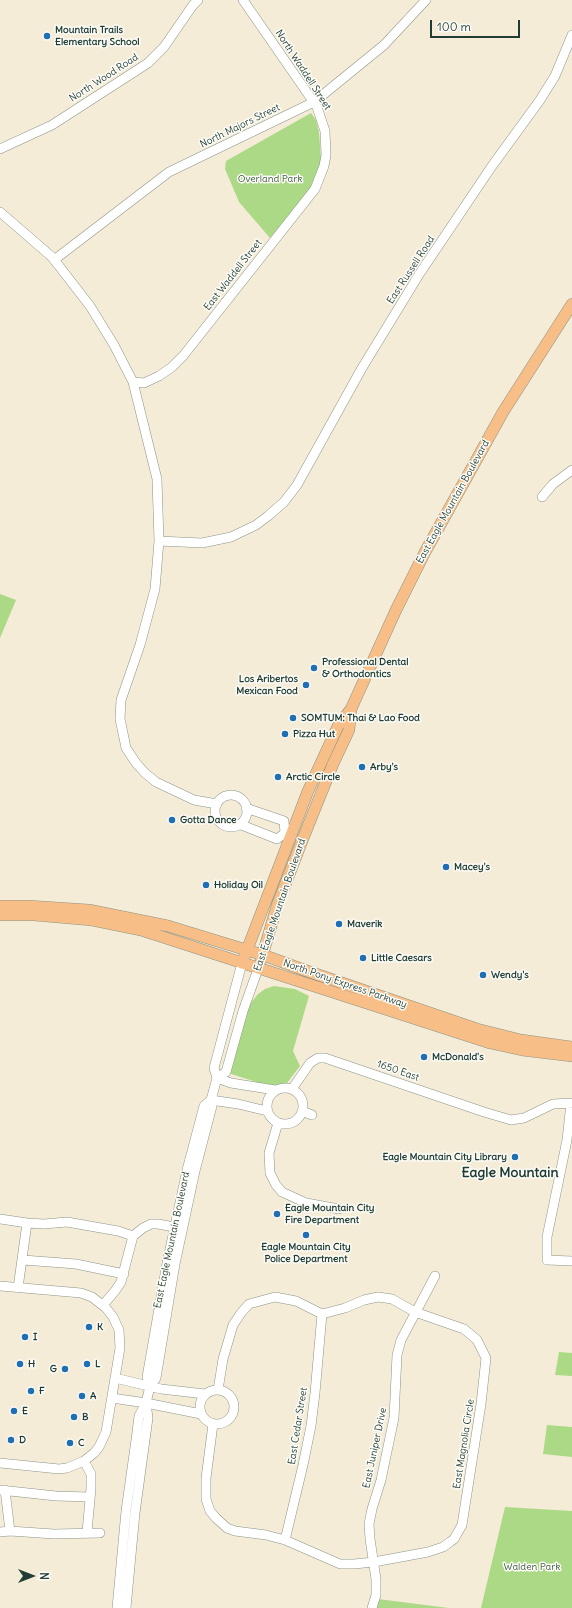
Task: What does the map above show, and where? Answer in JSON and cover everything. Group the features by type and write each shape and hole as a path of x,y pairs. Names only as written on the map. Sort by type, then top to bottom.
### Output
{"main road":[{"name":"East Eagle Mountain Boulevard","path":"242,963 288,835 321,760 338,726 351,709 396,610 448,510 503,412 572,304"},
{"name":"East Eagle Mountain Boulevard","path":"258,969 277,906 328,776 350,730 351,709"},
{"name":"North Pony Express Parkway","path":"0,906 28,906 88,910 168,926 263,954 306,971 477,1029 521,1040 572,1048"},
{"name":"North Pony Express Parkway","path":"0,915 34,915 92,920 127,927 163,936 258,969 490,1043 522,1050 572,1056"}],"street":[{"name":"North Wood Road","path":"0,149 52,125 148,63 164,47 192,5 198,0"},
{"name":"North Waddell Street","path":"243,0 314,102 322,118 325,130 326,155"},
{"name":"North Majors Street","path":"54,260 169,172 314,102 384,45 426,0"},
{"name":"East Russell Road","path":"159,541 202,543 231,538 256,525 284,502 297,485 362,368 420,273 555,76 572,35"},
{"name":"East Waddell Street","path":"133,382 144,382 159,376 172,367 183,356 314,189 320,178 326,155"},
{"path":"0,212 54,260 90,306 114,345 133,382 157,480 159,541 155,589 140,645 121,700 121,725 126,748 145,773 156,782 173,791 194,800 217,804"},
{"path":"542,497 553,484 572,470"},
{"path":"231,796 241,800 246,808 245,818 239,824 230,827 219,822 216,815 217,804 222,798 231,796"},
{"path":"246,808 284,821 288,835"},
{"path":"239,824 277,839 288,835 302,842"},
{"name":"East Eagle Mountain Boulevard","path":"117,1608 126,1511 139,1416 146,1403 150,1386 156,1378 175,1264 195,1171 212,1106 211,1100 217,1078 214,1068 242,963"},
{"name":"East Eagle Mountain Boulevard","path":"217,1078 226,1072 243,1011 258,969"},
{"name":"1650 East","path":"292,1089 310,1063 318,1058 325,1058 471,1108 511,1120 524,1118 553,1104 572,1103"},
{"path":"217,1078 275,1090 283,1088 292,1089 301,1098 302,1111 295,1121 284,1124 278,1123 269,1116 267,1112 267,1100 275,1090"},
{"path":"211,1100 238,1104 267,1112"},
{"name":"East Eagle Mountain Boulevard","path":"150,1386 147,1377 158,1307 174,1227 204,1106 211,1100"},
{"path":"572,1103 567,1140 546,1237 547,1260 572,1260"},
{"path":"302,1111 312,1115"},
{"path":"278,1123 270,1153 270,1172 276,1185 282,1192 306,1203 339,1208"},
{"path":"0,1219 44,1224 67,1222 118,1231 133,1236"},
{"path":"18,1288 27,1223"},
{"path":"100,1303 115,1291 124,1274 133,1236 151,1224 174,1227"},
{"path":"23,1260 76,1264 124,1274"},
{"name":"East Juniper Drive","path":"372,1608 376,1595 374,1562 369,1524 381,1480 394,1418 397,1355 401,1340 435,1276"},
{"path":"0,1286 81,1293 100,1303 113,1317 119,1330 120,1348 106,1432 103,1440 94,1453 84,1461 67,1468 59,1469 0,1463"},
{"path":"218,1390 223,1359 233,1324 241,1312 249,1304 266,1298 275,1297 296,1301 322,1314 378,1297 392,1300 415,1312"},
{"name":"East Magnolia Circle","path":"374,1562 436,1550 454,1539 462,1525 480,1412 486,1358 477,1340 471,1334 458,1327 415,1312"},
{"name":"East Cedar Street","path":"285,1540 311,1426 322,1314"},
{"path":"115,1378 161,1389 205,1394"},
{"path":"218,1390 229,1395 233,1400 234,1412 227,1421 213,1424 205,1419 201,1414 200,1402 205,1394 210,1391 218,1390"},
{"path":"112,1398 201,1414"},
{"name":"East Eagle Mountain Boulevard","path":"126,1608 134,1513 148,1418 146,1403"},
{"path":"213,1424 206,1478 206,1499 213,1514 229,1529 285,1540 340,1564 374,1562"},
{"path":"84,1461 91,1474 87,1532"},
{"path":"10,1531 2,1490 56,1496 89,1497"},
{"path":"0,1532 10,1531 54,1534 87,1532 100,1533"}],"green space":[{"name":"Overland Park","path":"311,113 316,120 319,132 321,160 317,175 309,190 270,238 239,202 225,169 226,161"},
{"path":"0,594 16,600 0,638"},
{"path":"274,986 295,989 309,996 293,1051 300,1066 287,1083 269,1086 228,1073 250,1004 258,994 265,989"},
{"path":"559,1352 572,1353 572,1376 555,1375"},
{"path":"547,1425 572,1427 572,1457 543,1454"},
{"name":"Walden Park","path":"505,1507 572,1511 572,1608 481,1608"},
{"path":"378,1599 449,1608 375,1608"}],"place":[{"name":"Mountain Trails Elementary School","path":"47,36"},
{"name":"Professional Dental & Orthodontics","path":"314,668"},
{"name":"Los Aribertos Mexican Food","path":"306,685"},
{"name":"SOMTUM: Thai & Lao Food","path":"293,718"},
{"name":"Pizza Hut","path":"285,734"},
{"name":"Arby's","path":"362,767"},
{"name":"Arctic Circle","path":"278,777"},
{"name":"Gotta Dance","path":"172,820"},
{"name":"Macey's","path":"446,867"},
{"name":"Holiday Oil","path":"206,885"},
{"name":"Maverik","path":"339,924"},
{"name":"Little Caesars","path":"363,958"},
{"name":"Wendy's","path":"483,975"},
{"name":"McDonald's","path":"424,1057"},
{"name":"Eagle Mountain City Library","path":"515,1157"},
{"name":"Eagle Mountain City Fire Department","path":"277,1214"},
{"name":"Eagle Mountain City Police Department","path":"306,1235"},
{"name":"K","path":"89,1327"},
{"name":"I","path":"25,1337"},
{"name":"H","path":"20,1364"},
{"name":"L","path":"87,1364"},
{"name":"G","path":"65,1369"},
{"name":"F","path":"31,1391"},
{"name":"A","path":"82,1396"},
{"name":"E","path":"14,1411"},
{"name":"B","path":"74,1417"},
{"name":"D","path":"11,1440"},
{"name":"C","path":"70,1443"}],"district":[{"name":"Eagle Mountain","path":"510,1173"}]}
